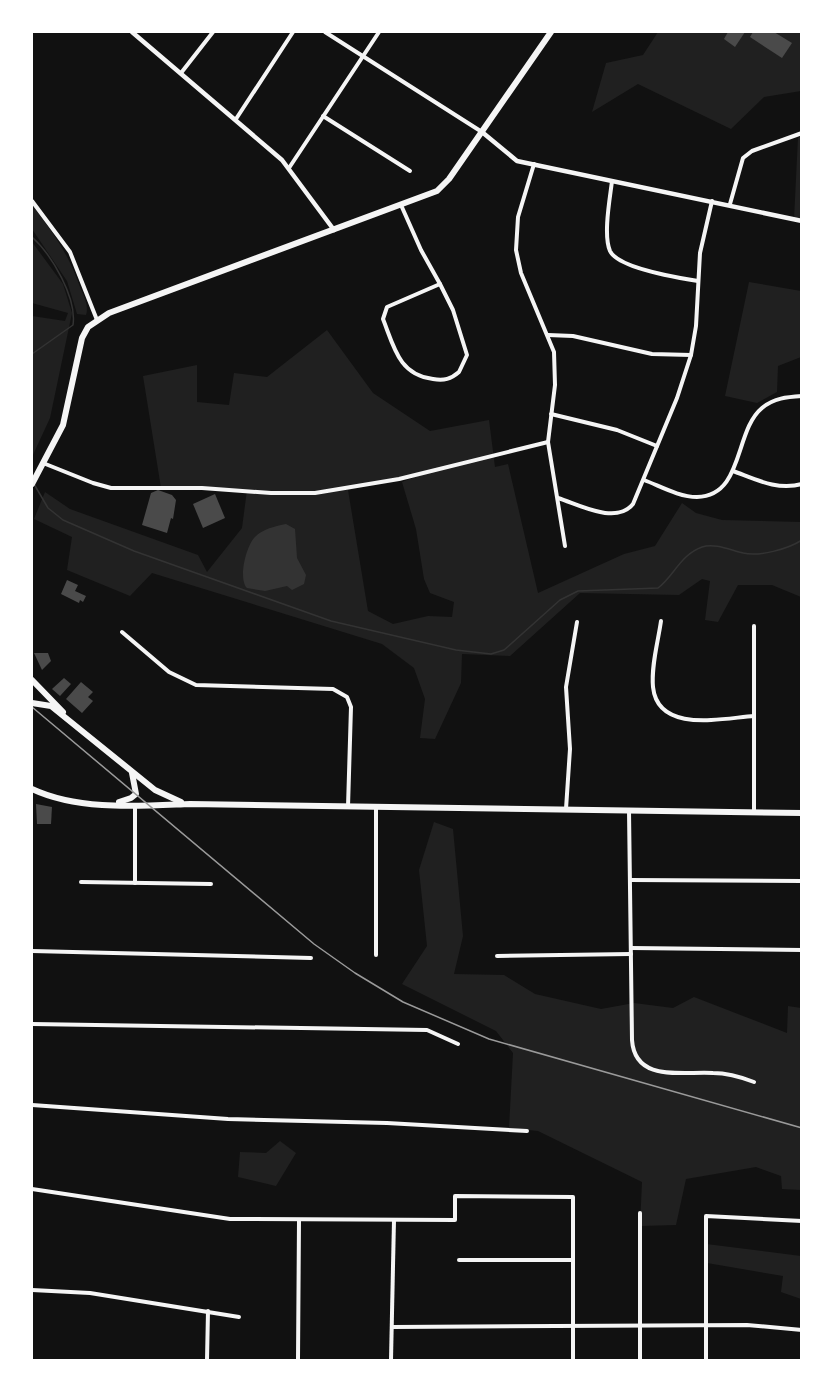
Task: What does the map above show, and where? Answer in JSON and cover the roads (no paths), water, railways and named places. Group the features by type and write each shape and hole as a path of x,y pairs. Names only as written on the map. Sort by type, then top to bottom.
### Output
{"main road":[{"path":"33,481 63,425 82,338 88,327 97,320 430,195 444,186 551,32"},
{"path":"32,680 61,709 66,718"},
{"path":"32,703 51,706 166,797 190,804"},
{"path":"131,771 136,794 135,806"},
{"path":"32,789 67,800 135,806 190,804 801,813"},
{"path":"97,804 124,802 136,794"}],"street":[{"path":"132,32 236,119 289,168 334,230"},
{"path":"181,73 213,32"},
{"path":"236,119 293,32"},
{"path":"325,32 482,132 517,160 801,221"},
{"path":"289,168 379,32"},
{"path":"323,116 410,171"},
{"path":"730,204 743,158 752,151 801,133"},
{"path":"534,164 518,217 516,250 521,273 548,335 556,371 548,442 564,546"},
{"path":"612,180 608,237 613,255 619,261 698,281"},
{"path":"32,201 70,252 97,320"},
{"path":"558,498 609,514 620,514 633,504 691,355 696,326 700,253 712,201"},
{"path":"401,205 421,250 441,284 453,310 467,356 459,372 443,380 416,376 405,368 383,319 387,307 441,284"},
{"path":"548,335 573,336 652,354 691,355"},
{"path":"644,480 696,497 718,490 733,471 755,415 775,400 801,396"},
{"path":"551,414 617,430 657,446"},
{"path":"43,463 93,483 128,489 202,488 292,494 336,491 399,479 492,457 512,449 548,442"},
{"path":"733,471 770,485 801,484"},
{"path":"566,810 570,749 567,674 577,621"},
{"path":"661,621 653,687 659,704 665,710 685,720 754,716"},
{"path":"754,626 754,812"},
{"path":"122,632 169,672 196,685 333,689 343,693 351,706 348,808"},
{"path":"135,806 135,883"},
{"path":"376,808 376,955"},
{"path":"629,811 632,1044 642,1064 657,1072 720,1073 754,1082"},
{"path":"630,880 801,881"},
{"path":"81,882 212,884"},
{"path":"631,948 801,950"},
{"path":"32,951 311,958"},
{"path":"498,956 631,954"},
{"path":"32,1024 427,1030 458,1044"},
{"path":"32,1105 228,1119 527,1131"},
{"path":"32,1189 213,1217 299,1221 455,1220 455,1196 573,1197 573,1360"},
{"path":"639,1360 640,1213"},
{"path":"706,1360 706,1216 801,1221"},
{"path":"391,1360 394,1220"},
{"path":"298,1360 299,1221"},
{"path":"459,1260 573,1260"},
{"path":"32,1290 90,1293 240,1317"},
{"path":"207,1360 208,1311"},
{"path":"393,1327 765,1325 801,1330"}],"waterway":[{"path":"32,237 62,278 73,314 73,325 32,354"},
{"path":"34,484 48,508 63,520 134,551 331,621 456,650 491,654 504,650 560,600 578,591 658,588 688,555 702,547 717,546 757,554 781,549 802,540"}],"railway":[{"path":"32,707 314,944 355,973 403,1002 489,1039 802,1128"}]}
